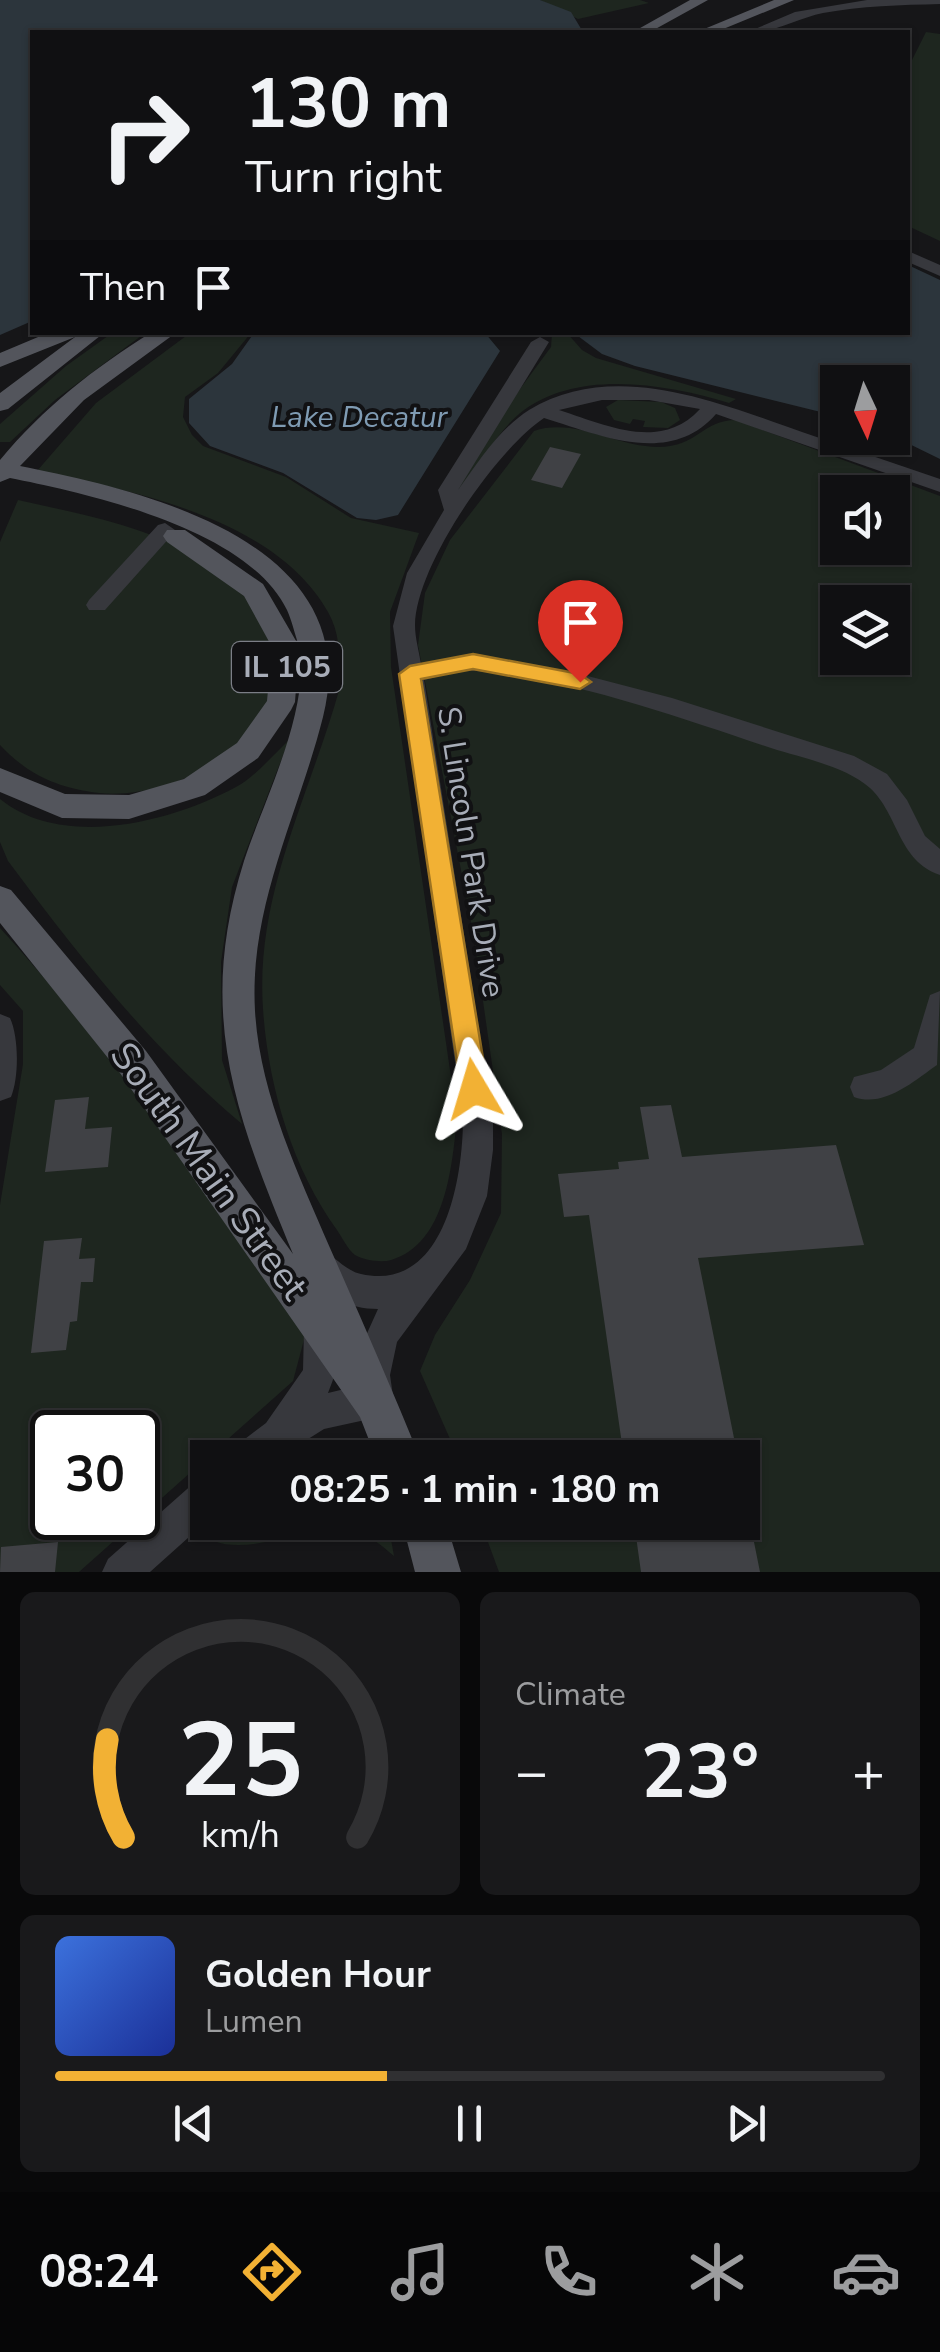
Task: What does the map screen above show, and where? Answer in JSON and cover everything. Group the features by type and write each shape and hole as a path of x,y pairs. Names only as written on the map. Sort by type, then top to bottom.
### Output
{"main road":[{"path":"703,30 753,0"},
{"path":"705,30 787,0"},
{"path":"644,30 704,2"},
{"path":"682,30 704,2"},
{"path":"0,361 62,335"},
{"path":"0,404 91,335"},
{"path":"0,472 97,374 162,335"},
{"path":"0,472 102,492 180,516 234,544 270,570 298,602 311,635 315,667 312,710 250,888 237,948 238,1013 247,1084 262,1132 376,1403"},
{"name":"IL 105","path":"0,488 85,506 166,530 235,572 276,615 285,642 288,679 278,712 257,742 218,776 178,794 134,806 87,807 49,802 0,779"},
{"name":"South Main Street","path":"0,898 133,1062 376,1403 391,1440"},
{"path":"429,1540 438,1572"}],"street":[{"path":"759,30 794,15 841,4 940,0"},
{"path":"910,257 940,272"},
{"path":"454,510 448,490 540,342"},
{"name":"S. Lincoln Park Drive","path":"376,1403 371,1380 377,1340 396,1310 429,1275 465,1218 478,1154 478,1119 404,626 416,570 454,510 511,434 542,411 590,396 668,396 713,406 940,486"},
{"path":"542,411 635,434 659,436 690,430 713,406"},
{"path":"98,604 166,530"},
{"path":"410,674 473,662 580,682 664,704 844,762 878,781 898,807 916,843 940,864"},
{"path":"865,1087 888,1082 927,1056 940,1004"},
{"path":"0,1027 1,1080"},
{"path":"316,1261 336,1282 366,1293 404,1288 429,1275"},
{"path":"267,1440 308,1397 319,1375 324,1344 318,1322"},
{"path":"272,1440 300,1420 348,1404 376,1403"},
{"path":"122,1572 190,1511"}],"shaded area":[{"path":"540,0 640,0 649,3 578,19"},
{"path":"926,32 940,34 940,241 910,227 910,64"},
{"path":"109,335 142,335 55,400 10,442 0,442 0,424 66,366"},
{"path":"187,335 249,335 218,373 185,397 183,417 192,435 203,446 286,477 351,518 419,533 390,612 391,667 457,1118 448,1180 435,1221 409,1251 387,1261 368,1260 352,1253 307,1180 277,1096 263,1009 267,925 276,885 340,687 339,648 332,621 304,580 274,553 238,531 157,500 37,471 96,403"},
{"path":"552,335 569,335 596,358 736,399 729,403 677,390 621,384 567,390 519,414 462,488 458,488 489,431 551,347"},
{"path":"618,400 661,402 675,408 680,420 668,428 643,427 645,421 633,419 630,424 614,420 606,407"},
{"path":"736,420 820,451 820,455 884,475 820,475 820,565 910,565 910,485 940,496 940,1572 499,1572 487,1540 760,1540 760,1440 450,1440 420,1371 435,1335 470,1280 501,1213 502,1134 474,938 418,645 425,593 450,540 534,431 580,430 658,447 682,443 715,424"},
{"path":"18,500 103,520 165,541 196,556 248,595 274,630 278,660 276,690 264,717 244,741 219,761 190,776 128,793 99,793 57,784 33,772 0,745 0,542"},
{"path":"289,740 232,887 221,962 222,1060 242,1124 146,1032 8,861 0,842 0,799 26,815 54,824 85,827 149,820 236,787"},
{"path":"0,928 123,1076 305,1336 293,1381 227,1440 190,1440 190,1473 160,1500 160,1410 30,1410 30,1540 115,1540 79,1572 0,1572 0,1205 23,1064 23,1011 0,985"},
{"path":"213,1540 274,1540 248,1545"},
{"path":"391,1540 394,1556 375,1541"}],"water":[{"path":"0,0 540,0 571,12 582,30 30,30 30,322 0,335"},
{"path":"910,266 940,280 940,459 910,444 910,365 820,365 820,412 635,366 602,354 577,335 910,335"},
{"name":"Lake Decatur","path":"253,335 487,335 500,351 398,515 376,520 357,518 283,473 210,446 189,423 189,399 232,364"}],"building":[{"path":"550,447 581,454 562,488 531,480"},
{"path":"89,1097 85,1129 112,1127 108,1167 45,1172 55,1100"},
{"path":"671,1105 682,1157 836,1145 864,1245 698,1258 734,1440 621,1440 589,1215 564,1217 558,1174 619,1169 618,1162 649,1159 640,1107"},
{"path":"82,1238 79,1259 95,1258 93,1282 81,1282 77,1321 70,1322 66,1350 31,1353 44,1241"},
{"path":"637,1540 754,1540 760,1572 641,1572"},
{"path":"58,1542 55,1572 0,1572 1,1547"}],"route":[{"path":"474,1089 410,674 473,662 580,682"}]}
